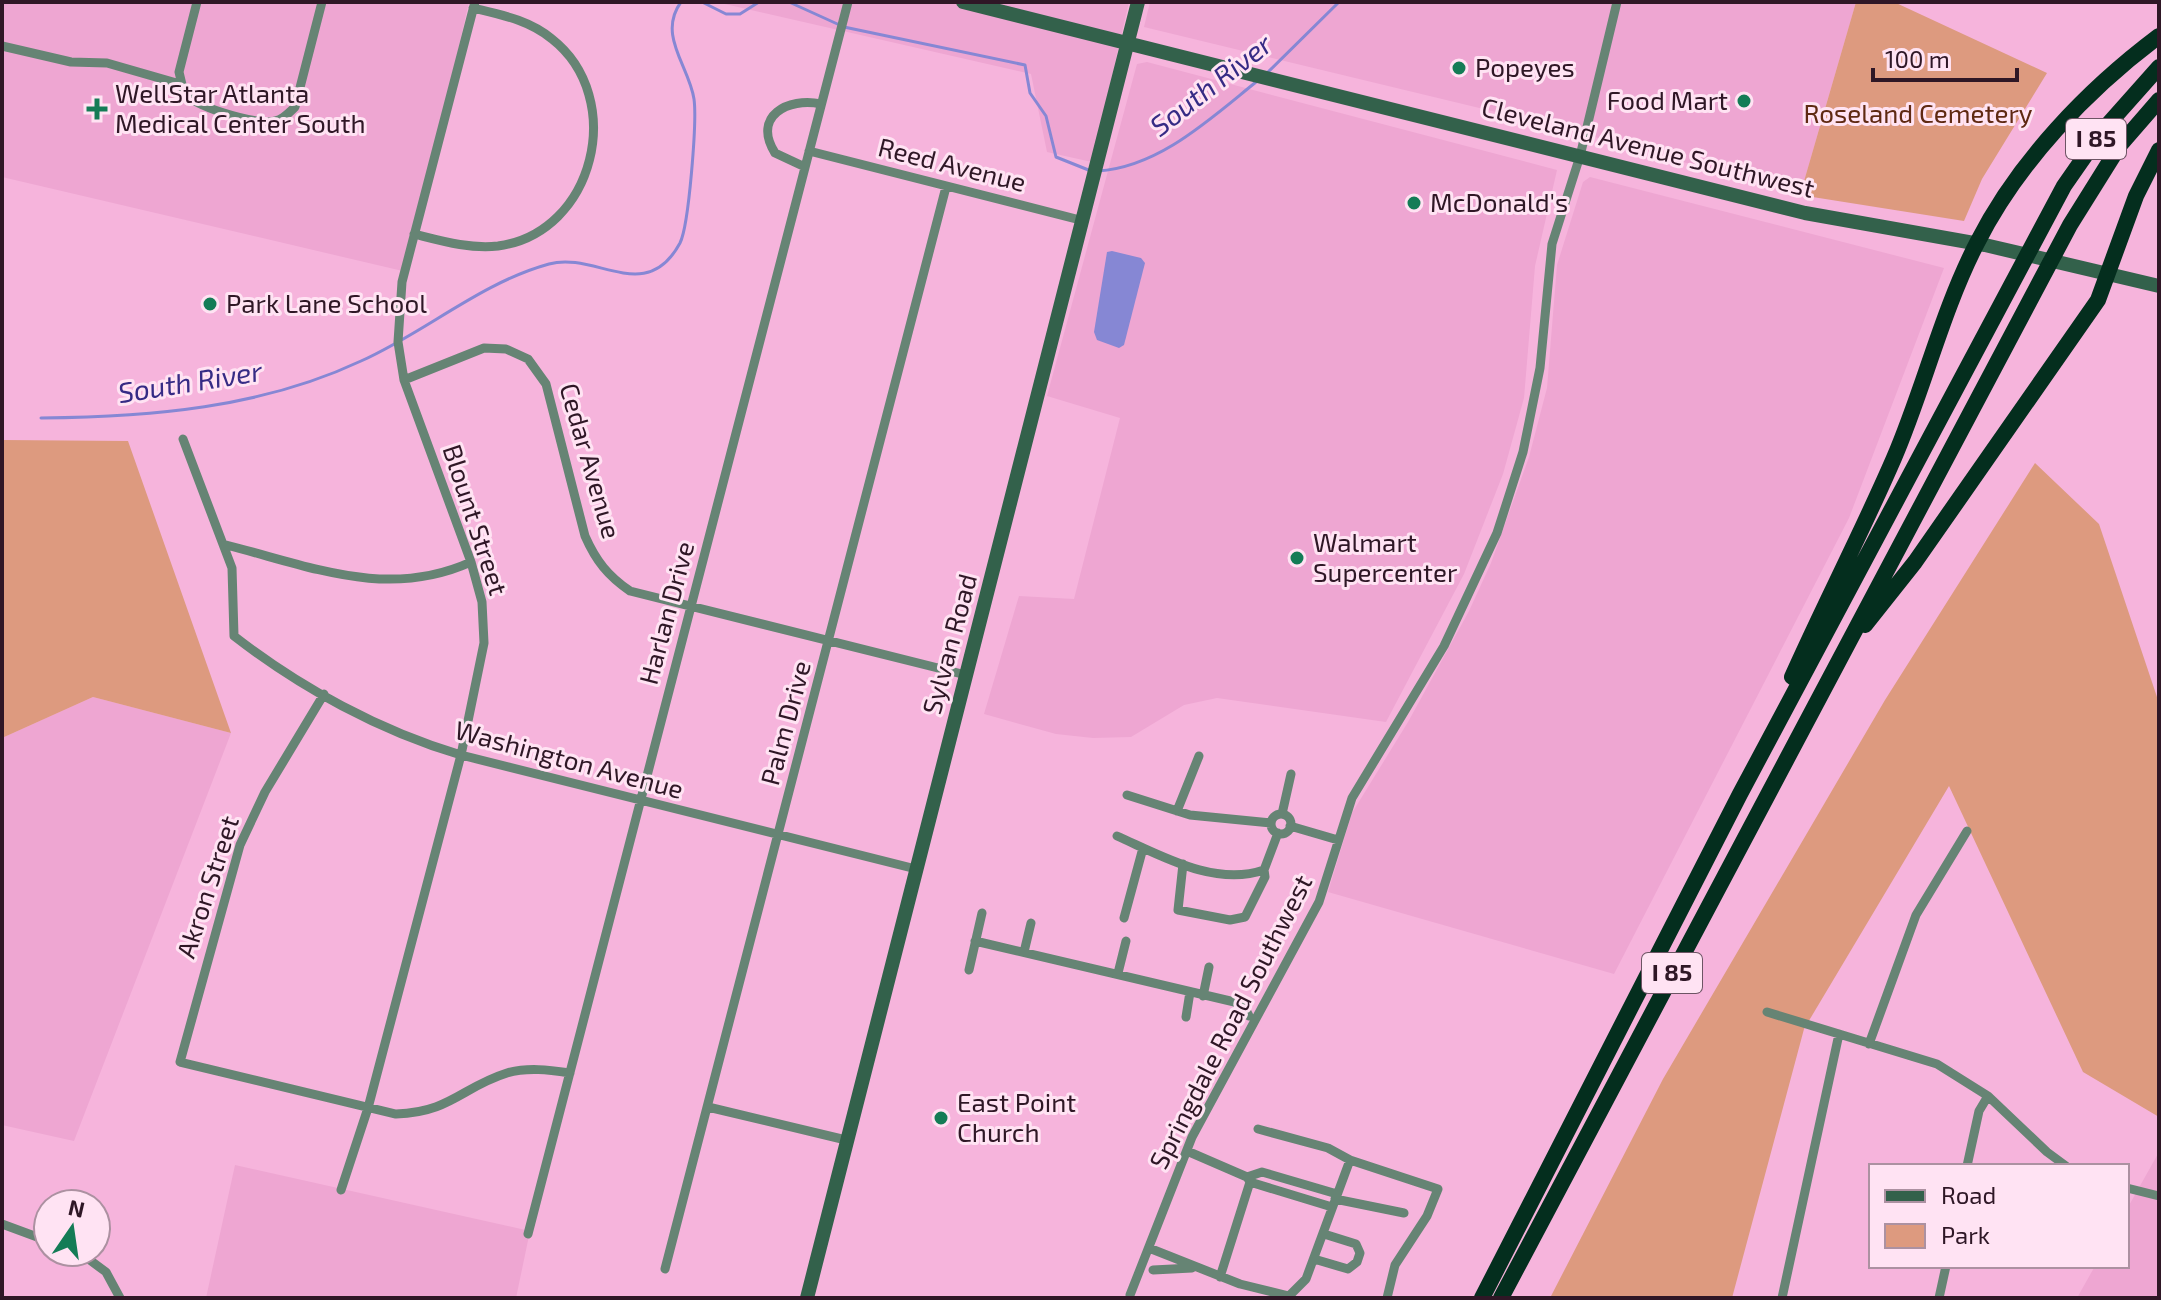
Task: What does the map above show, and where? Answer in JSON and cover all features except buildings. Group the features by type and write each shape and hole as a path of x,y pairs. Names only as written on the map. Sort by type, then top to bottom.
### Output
{"highway":[{"path":"1740,794 1894,456 1976,243 2046,141 2091,93 2159,36"},
{"name":"I 85","path":"1482,1298 1740,794 2064,186 2103,130 2159,67"},
{"name":"I 85","path":"1501,1298 2070,225 2120,145 2159,100"},
{"path":"1844,649 1915,562 2098,300 2136,196 2159,150"}],"main road":[{"name":"Cleveland Avenue Southwest","path":"963,2 1805,213 1976,243 2159,286"},
{"name":"Sylvan Road","path":"807,1298 1138,2"}],"street":[{"path":"197,2 180,84 184,93 201,106 269,122 284,118 299,99 322,2"},
{"name":"Harlan Drive","path":"528,1234 848,2"},
{"name":"Springdale Road Southwest","path":"1130,1295 1187,1151 1252,1018 1319,902 1352,798 1444,646 1497,533 1523,452 1540,368 1552,244 1580,156 1617,2"},
{"path":"414,234 475,247 524,239 546,226 566,208 581,186 591,162 595,135 593,108 586,83 572,59 554,40 532,25 474,5"},
{"name":"Blount Street","path":"341,1190 368,1108 461,755 484,643 482,602 471,562 404,380 398,346 398,312 414,234 474,5"},
{"path":"2,46 71,62 107,63 180,84"},
{"path":"805,167 775,153 770,140 770,122 777,110 791,102 821,104"},
{"name":"Reed Avenue","path":"809,151 1084,221"},
{"name":"Palm Drive","path":"665,1269 946,187"},
{"name":"Cedar Avenue","path":"404,380 484,348 506,349 528,359 546,384 585,536 596,560 612,578 630,591 966,675"},
{"path":"183,439 226,545 381,581 427,578 471,562"},
{"name":"Washington Avenue","path":"226,545 235,590 234,636 324,694 393,732 461,755 640,803 916,869"},
{"name":"Akron Street","path":"324,694 265,792 240,845 180,1062 368,1108"},
{"path":"1177,811 1199,756"},
{"path":"1291,774 1282,814 1290,826 1338,840"},
{"path":"1127,795 1177,811 1227,821 1271,823"},
{"path":"1271,823 1276,815 1282,814"},
{"path":"1271,823 1278,833"},
{"path":"1278,833 1287,831 1290,826"},
{"path":"1869,1044 1916,915 1967,831"},
{"path":"1183,864 1178,910 1230,920 1245,917 1265,877 1264,870 1278,833"},
{"path":"1117,836 1183,864 1223,874 1248,875 1264,870"},
{"path":"1124,918 1143,848"},
{"path":"969,970 982,913"},
{"path":"1024,952 1031,923"},
{"path":"975,941 1190,992 1233,1004 1235,1013 1252,1018"},
{"path":"1118,973 1126,941"},
{"path":"1203,996 1209,967"},
{"path":"1186,1017 1190,992"},
{"path":"1767,1012 1937,1064 1988,1096 2064,1164"},
{"path":"1782,1298 1839,1034"},
{"path":"368,1108 396,1114 421,1113 445,1105 510,1072 540,1068 570,1073"},
{"path":"1967,1164 1979,1111 1988,1096"},
{"path":"708,1107 846,1140"},
{"path":"1258,1129 1328,1148 1350,1160 1438,1189 1427,1216 1395,1265 1387,1298"},
{"path":"1187,1151 1248,1180"},
{"path":"1149,1248 1220,1277 1290,1297 1306,1279 1350,1160"},
{"path":"1220,1277 1248,1180 1262,1172 1335,1200 1404,1213"},
{"path":"2129,1188 2159,1196"},
{"path":"2,1224 32,1235"},
{"path":"1314,1259 1348,1269 1357,1262 1360,1253 1356,1244 1324,1234"},
{"path":"101,1268 120,1298"},
{"path":"1153,1270 1195,1268"},
{"path":"1939,1298 1946,1268"}],"shaded area":[{"path":"2,2 469,2 407,272 2,177"},
{"path":"716,2 1129,2 1092,162 1047,152 1031,74"},
{"path":"1150,2 1856,2 1800,195 1570,130 1144,27"},
{"path":"1147,62 1557,170 1535,266 1524,398 1503,474 1464,574 1386,722 1217,698 1184,705 1131,737 1093,738 1056,734 984,714 1019,596 1074,599 1120,418 1047,396 1137,64"},
{"path":"1590,177 1944,268 1849,518 1614,974 1328,892 1352,813 1408,722 1469,611 1491,563 1529,457 1547,388 1557,265 1583,182"},
{"path":"93,697 231,733 74,1141 2,1125 2,738"},
{"path":"2159,1152 2159,1298 2077,1298 2094,1268 2129,1268 2129,1205"},
{"path":"235,1165 530,1231 516,1298 206,1298"}],"green space":[{"name":"Roseland Cemetery","path":"1856,2 1894,2 2047,73 1982,179 1964,221 1800,195"},
{"path":"2,440 128,441 231,733 93,697 2,738"},
{"path":"2035,463 2099,524 2159,703 2159,1117 2083,1072 1949,786 1804,1029 1732,1298 1550,1298 1663,1079 1885,700"}],"water":[{"path":"1107,252 1141,258 1145,263 1124,345 1119,348 1097,340 1094,332"}],"waterway":[{"name":"South River","path":"41,418 164,412 284,390 361,361 476,295 524,272 549,264 585,264 636,274 652,271 667,261 680,243 689,195 694,99 673,38 672,26 681,2"},
{"name":"South River","path":"702,2 726,14 740,14 759,2"},
{"name":"South River","path":"789,2 844,27 1025,65 1030,93 1046,116 1056,157 1091,171"},
{"name":"South River","path":"1268,72 1339,2"},
{"name":"South River","path":"1098,171 1120,168 1163,151 1256,82"}],"place":[{"name":"Popeyes","path":"1459,68"},
{"name":"Food Mart","path":"1744,101"},
{"name":"WellStar Atlanta Medical Center South","path":"97,109"},
{"name":"McDonald's","path":"1414,203"},
{"name":"Park Lane School","path":"210,304"},
{"name":"Walmart Supercenter","path":"1297,558"},
{"name":"East Point Church","path":"941,1118"}]}
